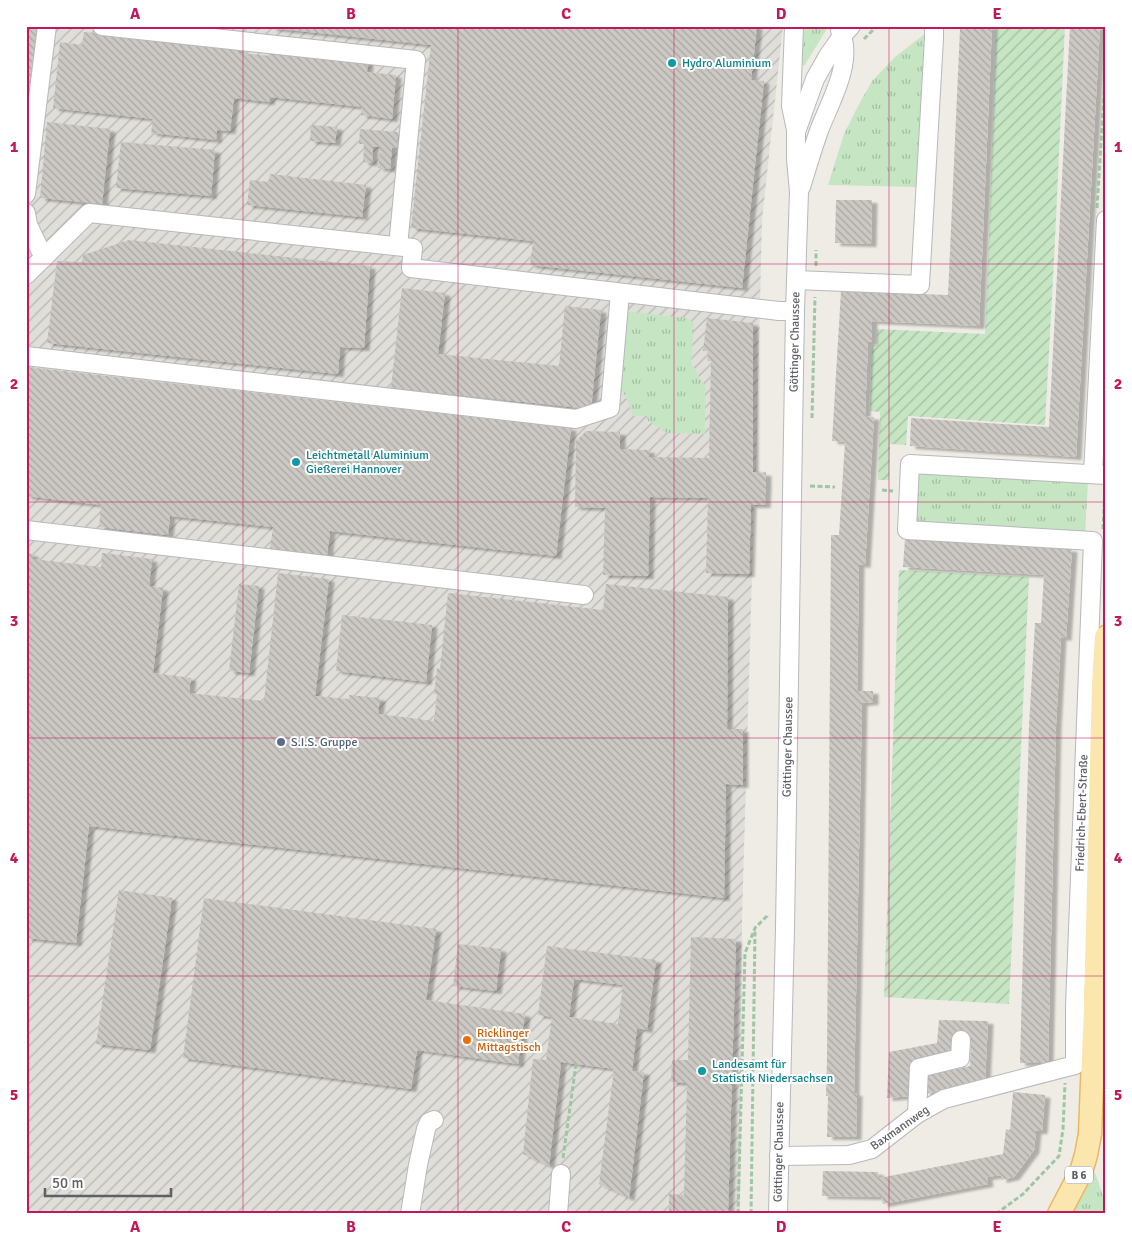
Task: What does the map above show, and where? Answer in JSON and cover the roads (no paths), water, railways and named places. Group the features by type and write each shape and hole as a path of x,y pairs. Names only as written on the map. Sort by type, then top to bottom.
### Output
{"main road":[{"name":"Friedrich-Ebert-Straße","path":"1059,1214 1080,1172 1090,1134 1078,1070 1106,637"}],"street":[{"path":"26,194 47,26"},
{"path":"102,26 416,60 398,246"},
{"name":"Göttinger Chaussee","path":"778,1214 785,928 795,311 799,192 796,132 791,106 794,26"},
{"name":"Göttinger Chaussee","path":"796,280 920,285 934,26"},
{"name":"Göttinger Chaussee","path":"796,132 815,79 844,30"},
{"name":"Göttinger Chaussee","path":"799,192 819,130 842,73 844,30"},
{"path":"26,275 89,213 413,248 411,268 779,311 795,311"},
{"path":"26,214 28,225 44,258"},
{"path":"1100,474 1105,229"},
{"path":"26,356 576,419 610,408 620,293"},
{"name":"Friedrich-Ebert-Straße","path":"1078,1070 1075,1007 1093,541 907,530 910,464 1100,474"},
{"path":"26,530 584,595"},
{"path":"917,1114 918,1068 960,1058 961,1040"},
{"name":"Baxmannweg","path":"779,1156 849,1155 872,1149 917,1114 944,1099 1078,1070"},
{"path":"410,1214 426,1129 430,1122 434,1120"},
{"path":"558,1214 562,1167"}],"place":[{"name":"Hydro Aluminium","path":"672,63"},
{"name":"Leichtmetall Aluminium Gießerei Hannover","path":"296,462"},
{"name":"S.I.S. Gruppe","path":"281,742"},
{"name":"Ricklinger Mittagstisch","path":"467,1040"},
{"name":"Landesamt für Statistik Niedersachsen","path":"702,1071"}]}
